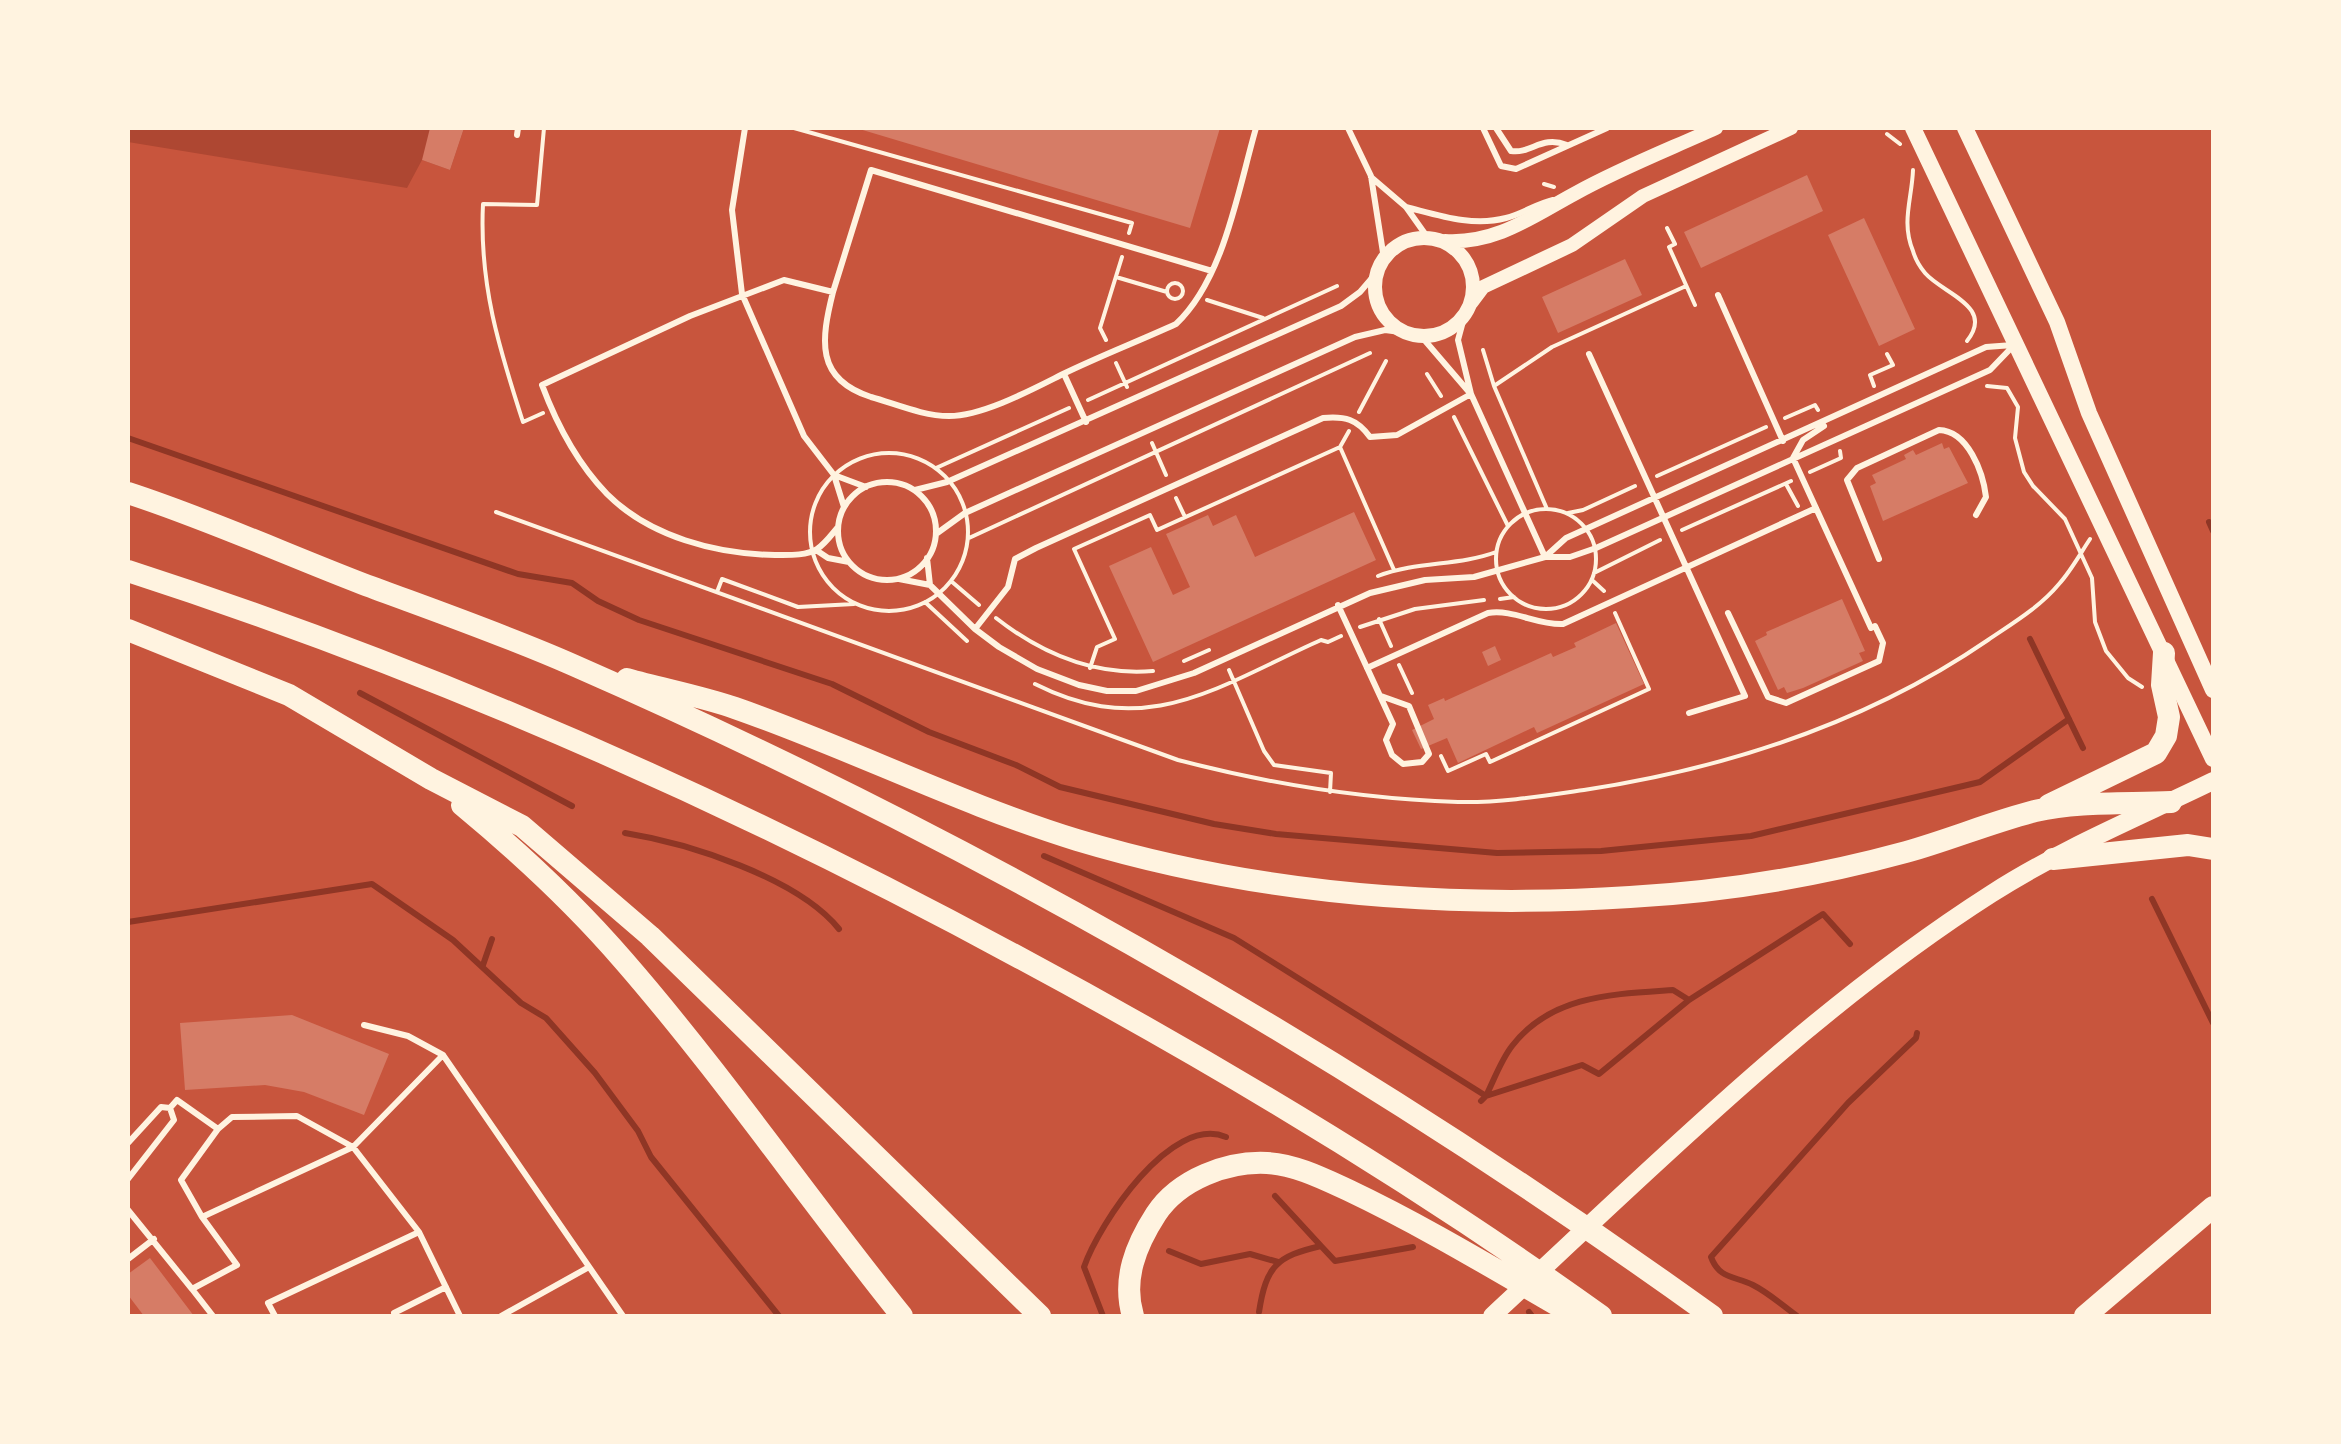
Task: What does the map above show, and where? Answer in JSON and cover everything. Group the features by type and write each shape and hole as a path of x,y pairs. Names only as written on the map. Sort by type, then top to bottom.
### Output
{"highway":[{"path":"128,493 571,664 821,781 1135,944 1371,1085 1519,1181 1712,1316"},
{"path":"128,571 323,636 618,758 780,833 934,911 1189,1050 1484,1234 1601,1316"},
{"path":"128,630 289,695 431,779 522,826 650,936 1040,1316"},
{"path":"571,664 734,708 964,801 1077,840 1198,871 1291,888 1404,899 1513,902 1634,897 1770,880 1904,852 2039,810 2156,753 2166,736 2169,717 2162,685 2164,653"},
{"path":"431,779 515,850 622,959 674,1020 902,1316"},
{"path":"2039,810 2171,802"},
{"path":"2053,859 2188,845 2213,849"},
{"path":"1133,1316 1129,1272 1142,1236 1162,1204 1198,1178 1233,1164 1270,1163 1317,1176 1391,1210 1576,1316"},
{"path":"2085,1316 2213,1207"}],"main road":[{"path":"1913,128 2213,759"},
{"path":"1965,128 2057,322 2089,413 2213,690"},
{"path":"1492,1316 1638,1181 1819,1022 1902,957 1993,893 2053,859 2213,781"}],"street":[{"path":"1716,128 1575,193 1543,215 1495,236 1462,242 1435,239 1403,242 1381,265 1376,296 1380,308 1387,319 1414,335 1446,331 1468,309 1483,287 1572,245 1643,196 1791,128"},
{"path":"1435,239 1452,246 1469,265 1474,290 1468,309"}],"lane":[{"path":"745,128 732,210 742,294 804,436 834,475 844,507"},
{"path":"1212,271 871,170 833,292 824,328 825,354 833,373 861,394 926,413 951,416 1030,391 1176,324 1192,309 1212,271 1256,128"},
{"path":"915,490 950,481 1086,422 1341,306 1360,292 1381,265 1371,176 1348,128"},
{"path":"1483,128 1501,166 1508,169 1516,169 1607,128"},
{"path":"1496,128 1511,151 1519,152 1554,140 1567,145"},
{"path":"1371,176 1406,207 1435,239"},
{"path":"1406,207 1465,221 1487,221 1507,218 1538,204 1575,193"},
{"path":"833,292 784,280 742,294 542,385 551,410 586,471 609,496 655,527 696,543 737,552 781,555 814,550 838,527"},
{"path":"1718,295 1783,441"},
{"path":"1468,309 1458,340 1471,394 1545,557"},
{"path":"936,534 965,513 1355,337 1385,330 1414,335 1471,394"},
{"path":"1545,557 1566,538 1986,347 2014,345"},
{"path":"927,558 930,585 938,594 975,629 1037,669 1107,691 1136,691 1166,684 1338,605 1397,585 1474,577 1545,557 1570,557 1990,370 2014,345"},
{"path":"1589,354 1745,696 1689,713"},
{"path":"1064,374 1086,422"},
{"path":"975,629 1008,587 1015,559 1323,418 1339,416 1355,420 1370,437 1397,435 1450,409 1471,394"},
{"path":"1793,458 1803,440 1837,417"},
{"path":"1879,559 1847,480 1857,468 1925,437 1946,431 1965,442 1986,497 1976,515"},
{"path":"1728,613 1768,697 1778,703 1795,700 1879,661 1883,643 1793,458"},
{"path":"834,475 866,487"},
{"path":"850,563 843,552 838,527 844,507 866,487 891,482 915,490 931,509 936,534 927,558 919,568 896,579"},
{"path":"1367,668 1488,613 1508,612 1538,622 1563,624 1816,508"},
{"path":"814,550 828,558 850,563 871,577 930,585"},
{"path":"1338,605 1393,724 1386,740 1392,755 1403,764 1422,762 1429,754 1409,706 1381,696"},
{"path":"364,1025 408,1036 443,1055 623,1316"},
{"path":"202,1217 353,1147 443,1055"},
{"path":"170,1108 177,1100 218,1129"},
{"path":"128,1143 161,1107 170,1108"},
{"path":"128,1179 174,1120 170,1108"},
{"path":"192,1289 237,1265 202,1217 181,1180 218,1129 232,1117 297,1116 353,1147 419,1232 460,1316"},
{"path":"128,1210 213,1316"},
{"path":"275,1316 268,1303 419,1232"},
{"path":"128,1259 154,1239"},
{"path":"501,1316 589,1267"},
{"path":"394,1313 446,1287"}],"path":[{"path":"544,128 537,205 483,204 481,257 495,329 523,422 551,410"},
{"path":"794,128 1132,223 1100,328 1133,400"},
{"path":"1887,134 1908,155"},
{"path":"1911,163 1913,172 1906,209 1907,232 1913,253 1924,272 1970,305 1976,326"},
{"path":"1667,228 1675,244 1669,247 1695,305"},
{"path":"1116,277 1167,292 1175,299 1184,290 1174,283 1167,292"},
{"path":"936,468 1337,286"},
{"path":"1494,386 1552,347 1686,286"},
{"path":"1198,297 1266,319"},
{"path":"1483,350 1494,386 1547,509"},
{"path":"968,539 1370,353"},
{"path":"1874,386 1870,375 1893,365 1887,354"},
{"path":"1090,668 1097,647 1115,639 1074,549 1150,515 1157,530 1340,447 1386,361"},
{"path":"1427,374 1450,409 1508,526"},
{"path":"2003,386 2018,407 2015,438 2024,472 2033,486 2065,519 2092,578 2095,622 2106,651 2128,678 2142,687 2148,700"},
{"path":"1146,431 1185,517"},
{"path":"1340,447 1394,570"},
{"path":"717,592 722,579 798,607 856,604 891,611 908,608 938,594 951,581 962,561 968,539 965,513 950,481 936,468 919,459 898,453 875,454 854,461 834,475 813,509 810,530 814,550 828,582 856,604"},
{"path":"496,512 1178,760 1272,783 1330,792 1460,802 1542,796 1706,767 1795,740 1910,688 2034,609 2060,584 2101,520"},
{"path":"1365,581 1394,570 1482,557 1496,552"},
{"path":"1435,742 1448,771 1486,754 1490,762 1649,689 1602,586 1592,580"},
{"path":"951,581 988,612 1047,651 1090,668 1119,674 1154,671"},
{"path":"1379,619 1415,699"},
{"path":"1184,661 1212,649"},
{"path":"1224,659 1264,751 1274,765 1331,773 1330,792"}],"shaded area":[{"path":"128,128 464,128 450,170 422,160 407,188 128,142"}],"building":[{"path":"430,128 464,128 450,170 422,160"},
{"path":"856,128 1220,128 1190,228"},
{"path":"1807,175 1823,211 1701,268 1684,232"},
{"path":"1864,218 1915,329 1879,346 1828,235"},
{"path":"1625,259 1642,295 1558,333 1542,297"},
{"path":"1942,443 1944,449 1949,447 1968,483 1883,521 1870,486 1876,483 1872,475 1906,459 1904,455 1913,450 1916,455"},
{"path":"1354,512 1376,560 1153,662 1109,566 1151,547 1173,595 1190,587 1166,534 1208,515 1213,526 1236,515 1255,557"},
{"path":"1842,599 1865,651 1859,653 1863,661 1803,688 1787,693 1784,687 1778,690 1755,641 1767,635 1766,632"},
{"path":"1616,623 1644,684 1537,733 1534,727 1458,763 1447,738 1421,749 1412,730 1434,719 1428,705 1444,698 1445,701 1551,653 1553,657 1576,647 1574,643"},
{"path":"1495,646 1501,660 1488,666 1482,652"},
{"path":"292,1015 389,1054 364,1115 304,1092 265,1085 185,1090 180,1023"},
{"path":"150,1258 194,1316 144,1316 128,1295 128,1274"}],"waterway":[{"path":"128,438 518,574 572,583 598,601 639,620 832,684 929,732 1016,765 1060,787 1214,824 1276,834 1497,853 1601,851 1751,836 1980,782 2069,719"},
{"path":"2209,522 2213,531"},
{"path":"2030,639 2083,748"},
{"path":"360,693 572,806"},
{"path":"625,833 710,854 770,879 821,911 839,929"},
{"path":"1044,856 1234,938 1486,1096 1481,1101"},
{"path":"128,922 372,884 453,940 521,1003 546,1018 595,1073 638,1131 651,1157 779,1316"},
{"path":"2152,899 2213,1023"},
{"path":"1486,1096 1582,1065 1599,1074 1689,1000 1823,914 1850,944"},
{"path":"483,965 492,939"},
{"path":"1486,1096 1512,1046 1545,1016 1585,1000 1628,993 1673,990 1689,1000"},
{"path":"1797,1316 1759,1288 1723,1273 1711,1257 1848,1103 1916,1038 1917,1033"},
{"path":"1103,1316 1084,1267 1121,1201 1161,1157 1183,1142 1205,1134 1226,1137"},
{"path":"1275,1196 1321,1246"},
{"path":"1259,1312 1270,1274 1284,1259 1294,1254 1321,1246 1335,1261 1413,1247"},
{"path":"1169,1251 1201,1264 1250,1254 1278,1262"},
{"path":"1529,1312 1532,1316"}]}
